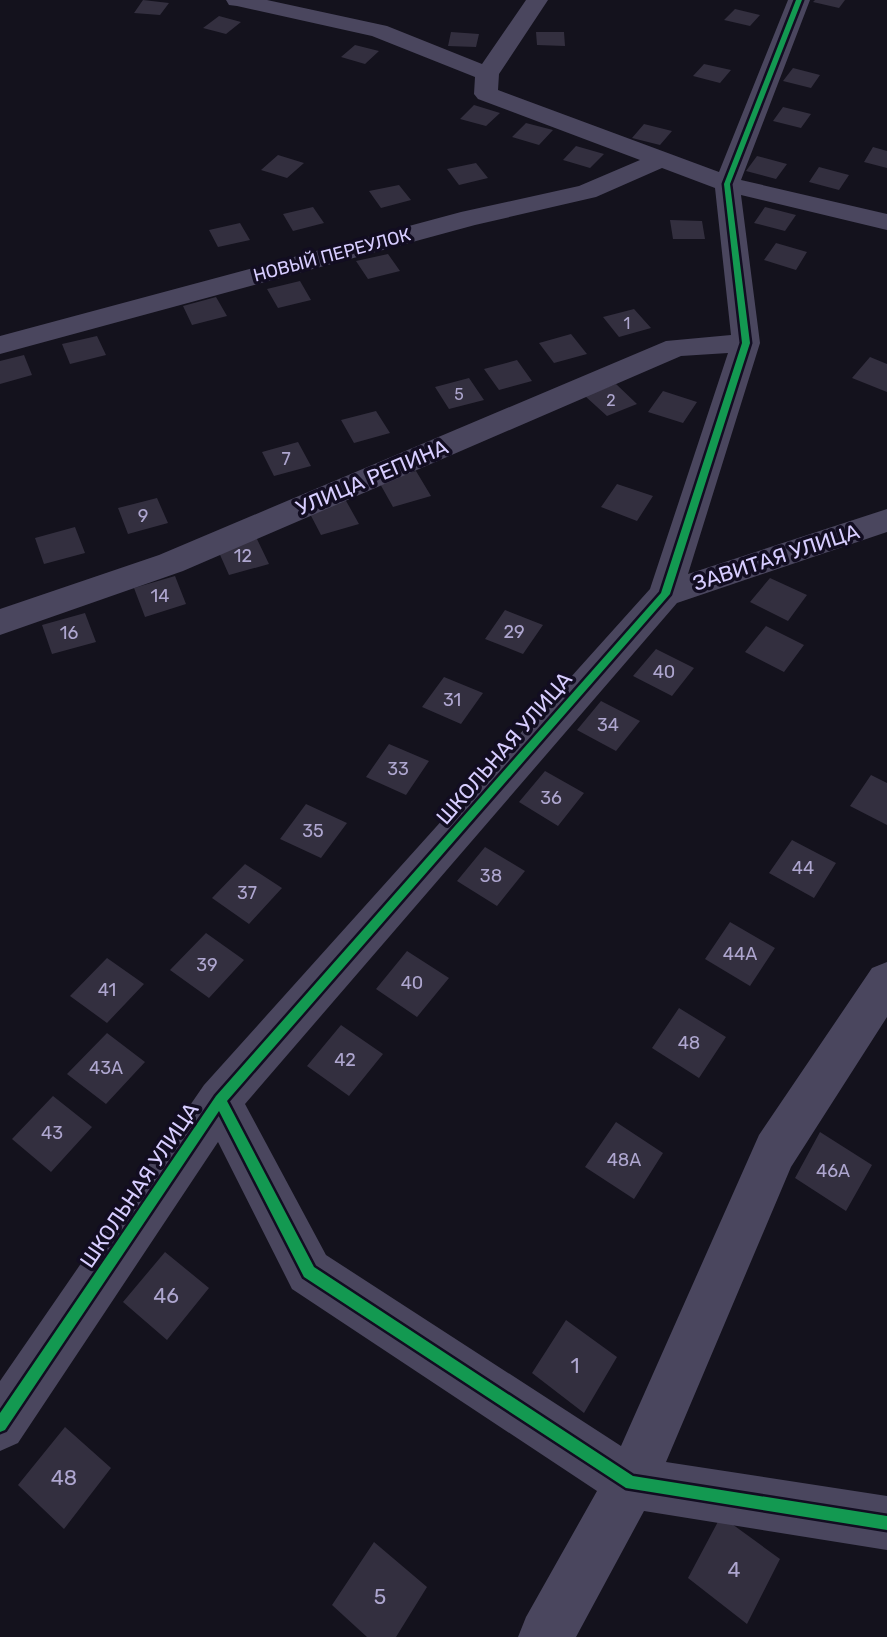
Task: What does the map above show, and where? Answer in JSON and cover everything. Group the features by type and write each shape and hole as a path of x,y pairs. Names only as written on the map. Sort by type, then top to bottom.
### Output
{"street":[{"path":"237,0 379,31 487,74"},
{"path":"537,0 487,74 486,94 727,184 887,222"},
{"name":"ШКОЛЬНАЯ УЛИЦА","path":"0,1425 220,1100 665,594 746,343 727,184 799,0"},
{"name":"НОВЫЙ ПЕРЕУЛОК","path":"0,345 470,218 587,192 661,160"},
{"name":"УЛИЦА РЕПИНА","path":"0,622 171,563 676,347 746,343"},
{"name":"ЗАВИТАЯ УЛИЦА","path":"665,594 887,520"},
{"path":"546,1637 631,1483 775,1151 887,981"},
{"path":"220,1100 309,1272 631,1483 887,1523"}],"building":[{"path":"143,0 169,3 160,15 134,13"},
{"path":"845,0 839,8 813,2"},
{"path":"735,9 760,15 750,26 724,20"},
{"path":"219,16 241,22 226,34 203,28"},
{"path":"451,32 479,34 476,47 448,46"},
{"path":"536,32 564,32 565,46 537,45"},
{"path":"355,45 379,51 365,64 341,57"},
{"path":"704,64 731,70 720,83 693,76"},
{"path":"793,68 820,75 811,88 783,81"},
{"path":"474,105 500,113 486,126 460,119"},
{"path":"783,107 811,114 801,128 773,121"},
{"path":"526,123 553,130 539,145 512,137"},
{"path":"644,124 672,131 660,145 632,138"},
{"path":"576,146 604,154 590,168 563,160"},
{"path":"873,147 887,151 887,168 864,162"},
{"path":"278,155 304,163 287,178 261,170"},
{"path":"757,156 787,164 776,179 746,171"},
{"path":"476,163 488,178 459,185 447,169"},
{"path":"819,167 849,175 839,190 809,182"},
{"path":"399,185 411,200 381,208 369,191"},
{"path":"313,207 324,223 293,231 283,214"},
{"path":"765,207 796,215 785,231 754,223"},
{"path":"670,220 702,221 705,239 673,239"},
{"path":"240,223 250,240 218,247 209,230"},
{"path":"776,243 807,252 796,270 764,260"},
{"path":"388,254 400,271 368,279 356,261"},
{"path":"300,281 311,300 278,308 267,289"},
{"path":"216,297 227,316 192,325 183,306"},
{"path":"634,309 651,328 619,337 603,317"},
{"path":"571,334 587,354 554,363 539,343"},
{"path":"97,336 106,355 70,364 62,344"},
{"path":"24,355 32,375 0,384 0,361"},
{"path":"870,357 887,364 887,392 852,378"},
{"path":"517,360 532,381 499,390 484,369"},
{"path":"469,378 484,400 449,409 435,387"},
{"path":"616,384 637,404 607,416 585,396"},
{"path":"663,391 697,402 683,423 648,412"},
{"path":"376,411 390,433 354,443 341,420"},
{"path":"298,442 311,466 274,476 262,452"},
{"path":"416,471 431,496 393,507 379,482"},
{"path":"617,484 653,496 637,521 601,507"},
{"path":"157,498 168,523 128,534 118,508"},
{"path":"345,499 359,524 321,535 308,510"},
{"path":"75,527 85,553 44,564 35,538"},
{"path":"256,537 269,564 229,575 217,548"},
{"path":"175,576 186,604 145,617 134,588"},
{"path":"770,578 807,595 788,621 750,602"},
{"path":"505,610 543,625 523,654 485,639"},
{"path":"85,613 96,642 52,654 42,625"},
{"path":"766,626 804,645 784,672 745,652"},
{"path":"656,649 694,668 672,696 633,676"},
{"path":"444,677 483,693 461,724 422,707"},
{"path":"601,701 640,721 616,751 577,730"},
{"path":"389,744 429,761 406,795 366,777"},
{"path":"545,771 584,793 558,826 519,802"},
{"path":"871,775 887,783 887,825 850,806"},
{"path":"306,804 347,823 321,858 280,839"},
{"path":"792,840 836,863 814,898 769,873"},
{"path":"485,847 525,871 497,906 457,881"},
{"path":"245,864 282,888 249,924 212,898"},
{"path":"730,922 775,948 750,986 705,959"},
{"path":"206,933 244,960 209,998 170,970"},
{"path":"407,951 449,978 417,1017 376,989"},
{"path":"107,958 144,984 107,1023 70,996"},
{"path":"679,1008 726,1037 699,1078 652,1048"},
{"path":"341,1025 383,1054 349,1096 307,1066"},
{"path":"107,1033 145,1062 106,1104 67,1074"},
{"path":"53,1096 92,1127 51,1172 12,1139"},
{"path":"616,1122 663,1153 634,1199 585,1167"},
{"path":"820,1132 872,1165 846,1211 795,1178"},
{"path":"165,1252 209,1288 167,1340 123,1302"},
{"path":"566,1320 617,1357 584,1413 532,1373"},
{"path":"65,1427 111,1468 64,1529 18,1485"},
{"path":"721,1516 780,1559 747,1624 688,1578"},
{"path":"374,1542 427,1587 396,1637 367,1637 332,1605"}],"cycle path":[{"path":"0,1425 220,1100 665,594 746,343 727,184 799,0"},
{"path":"220,1100 309,1272 631,1483 887,1523"}]}
